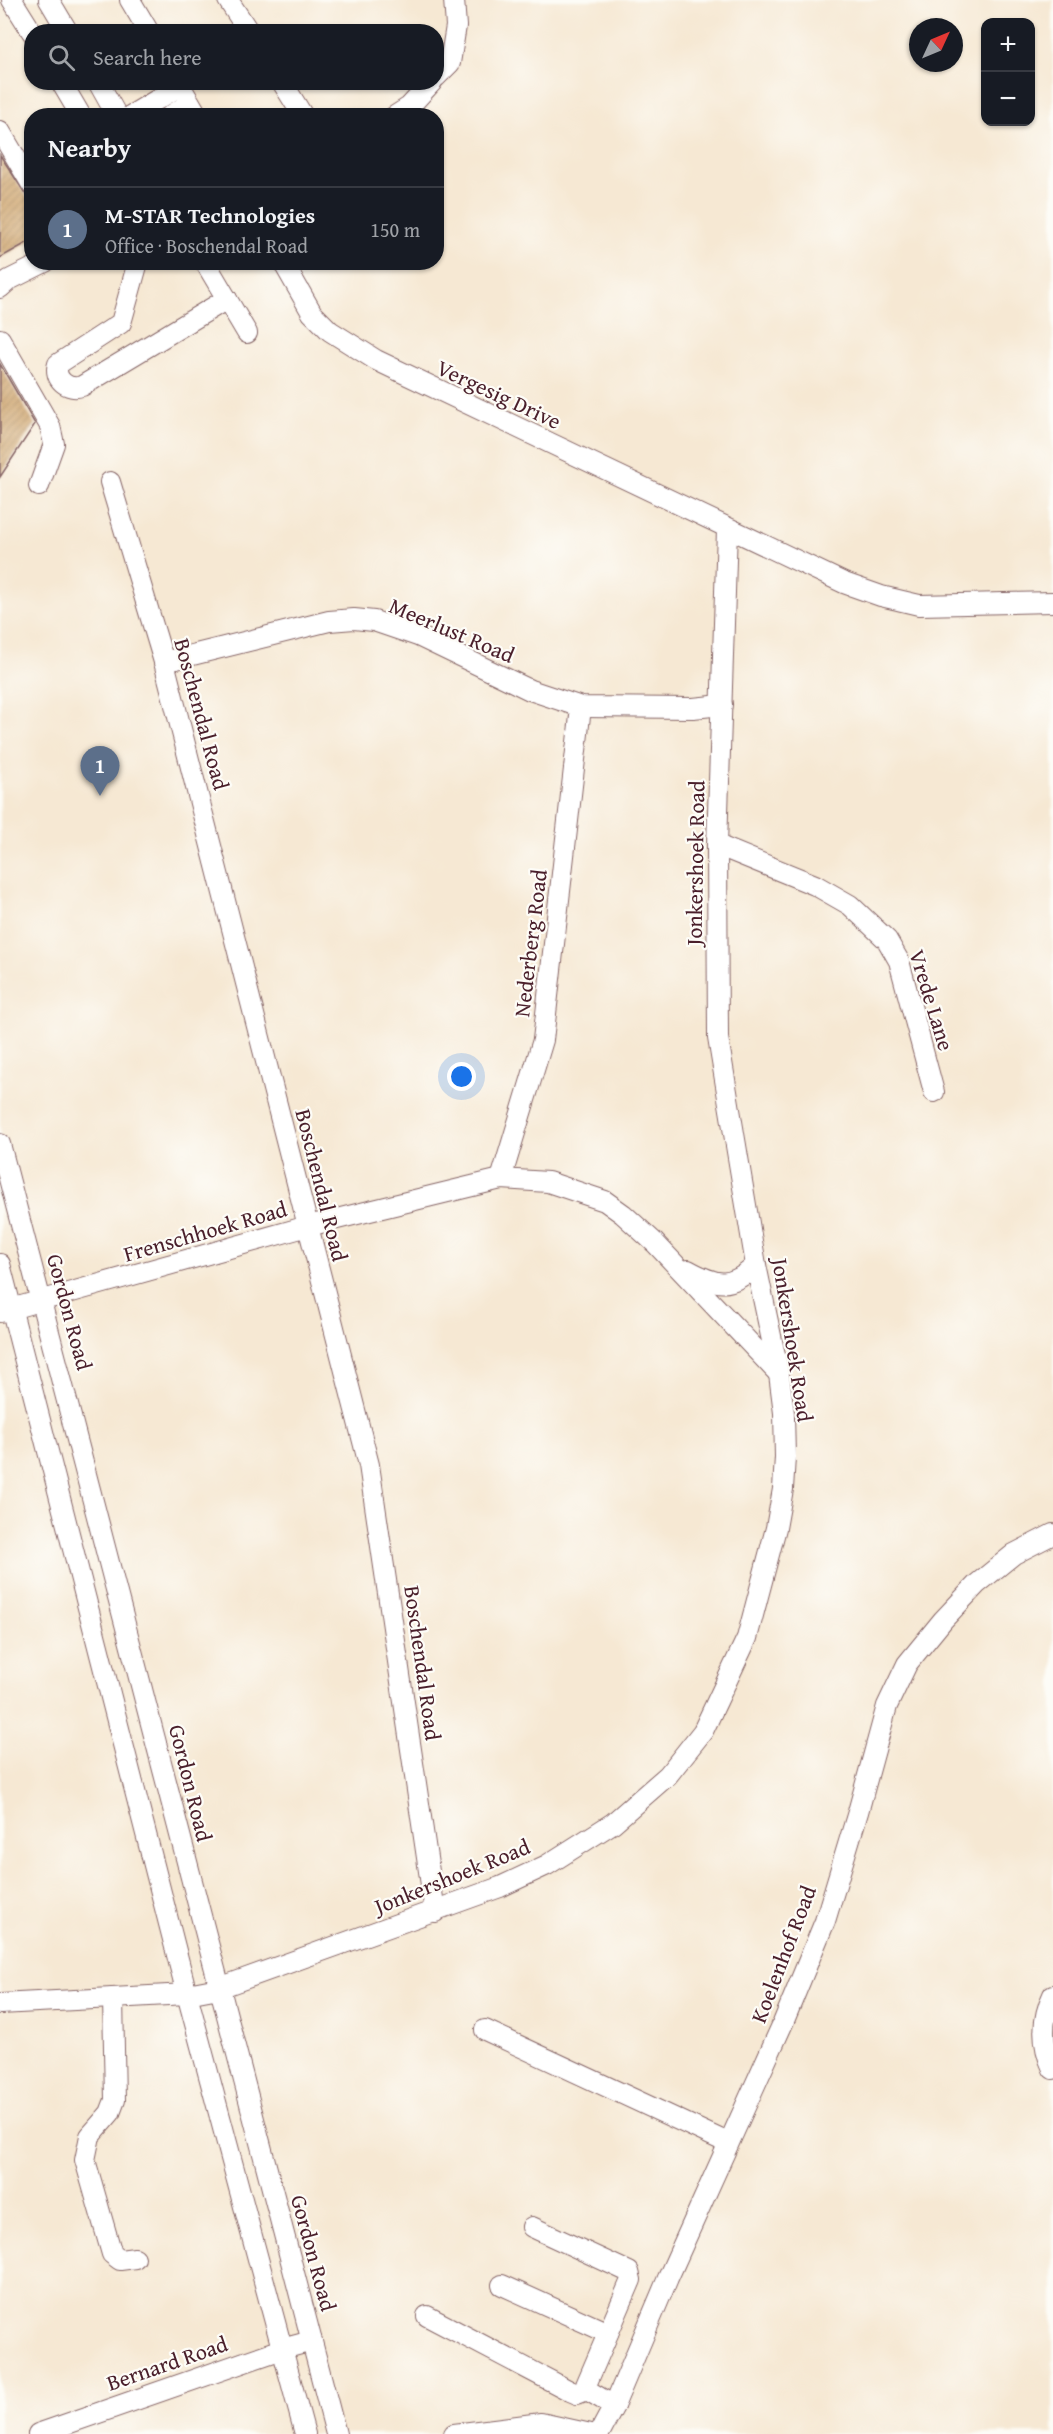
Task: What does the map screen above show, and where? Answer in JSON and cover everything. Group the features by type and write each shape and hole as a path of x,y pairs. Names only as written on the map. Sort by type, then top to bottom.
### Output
{"street":[{"path":"12,0 27,24"},
{"path":"49,0 63,24"},
{"path":"130,0 144,24"},
{"path":"228,0 244,24"},
{"path":"444,69 450,63 456,26 454,0"},
{"path":"66,90 76,108"},
{"path":"102,90 113,108"},
{"path":"142,108 170,90"},
{"path":"183,90 193,108"},
{"path":"287,90 298,108"},
{"path":"407,108 425,90"},
{"path":"0,131 24,171"},
{"path":"0,288 9,280 29,270"},
{"path":"136,270 121,323 58,364 57,372 64,385 69,388 82,386 227,299"},
{"path":"210,270 246,333"},
{"name":"Vergesig Drive","path":"288,270 312,313 330,331 376,360 843,583 881,596 919,605 1053,602"},
{"path":"0,339 50,426 54,444 39,486"},
{"name":"Boschendal Road","path":"110,482 164,662 369,1465 435,1912"},
{"name":"Jonkershoek Road","path":"0,2004 188,1994 219,1988 500,1887 547,1865 612,1823 668,1775 703,1731 747,1638 777,1528 785,1457 784,1413 779,1374 756,1265 718,1038 717,845 727,529"},
{"name":"Meerlust Road","path":"164,662 329,621 354,619 374,621 418,636 530,690 581,707 693,708 722,705"},
{"name":"Nederberg Road","path":"501,1179 543,1040 581,707"},
{"name":"Vrede Lane","path":"717,845 815,885 850,905 887,940 899,961 934,1092"},
{"name":"Gordon Road","path":"0,1144 336,2434"},
{"name":"Frenschhoek Road","path":"6,1310 42,1302 308,1227 501,1179 548,1182 605,1201 639,1229 779,1374"},
{"path":"670,1260 714,1283 723,1284 739,1279 756,1265"},
{"path":"0,1264 6,1310 305,2434"},
{"name":"Koelenhof Road","path":"599,2434 614,2406 728,2143 783,2023 825,1921 858,1812 886,1706 907,1664 942,1620 977,1584 1014,1554 1053,1534"},
{"path":"1053,1995 1047,2007 1043,2032 1046,2050 1053,2068"},
{"path":"113,1998 115,2100 110,2113 90,2136 85,2160 112,2254 120,2260 135,2258"},
{"path":"484,2030 728,2143"},
{"path":"532,2227 629,2272 631,2280 586,2385 587,2390"},
{"path":"502,2285 608,2333"},
{"path":"427,2316 570,2391 577,2394 587,2390"},
{"name":"Bernard Road","path":"38,2434 282,2349 312,2341"},
{"path":"587,2390 614,2406"},
{"path":"454,2434 542,2423 591,2434"}],"building":[{"path":"0,155 24,192 24,244 0,258"},
{"path":"0,364 35,424 0,477"}],"place":[{"name":"M-STAR Technologies","path":"100,796"}]}
